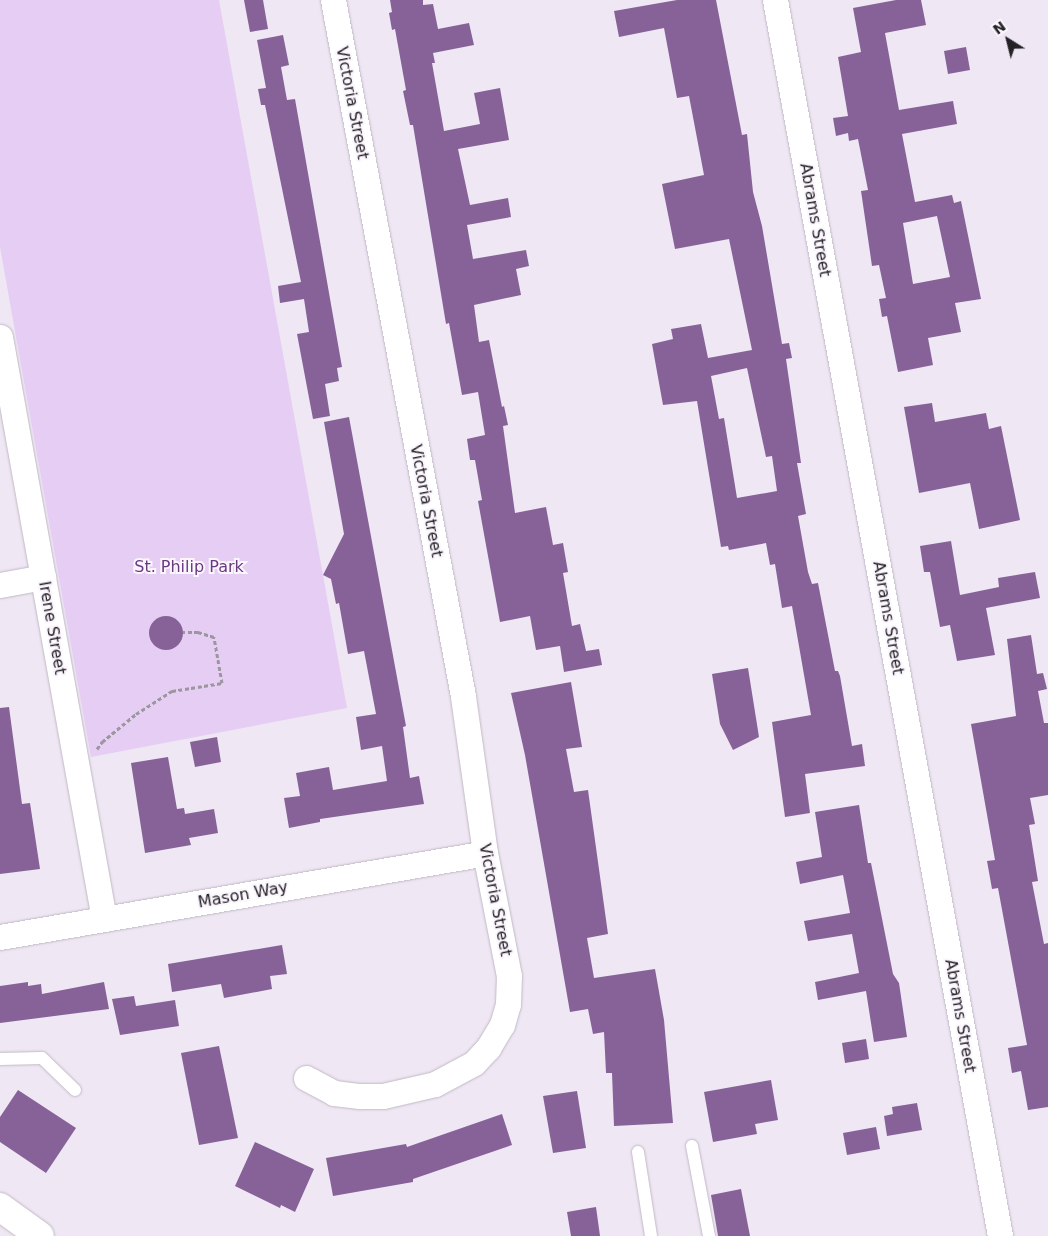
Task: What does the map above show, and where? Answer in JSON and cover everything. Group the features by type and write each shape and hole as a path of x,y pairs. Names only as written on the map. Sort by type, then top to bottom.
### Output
{"main road":[{"path":"0,1207 40,1236"}],"street":[{"name":"Victoria Street","path":"306,1078 334,1093 360,1096 383,1096 435,1084 474,1063 488,1048 502,1025 508,1004 509,976 485,853 463,696 333,0"},
{"name":"Abrams Street","path":"775,0 1000,1236"},
{"name":"Irene Street","path":"0,337 104,919"},
{"path":"0,585 43,577"},
{"name":"Mason Way","path":"0,937 485,853"}],"lane":[{"path":"0,1060 42,1058 75,1090"},
{"path":"692,1146 709,1236"},
{"path":"638,1152 651,1236"}],"path":[{"path":"96,752 102,742 155,700 172,691 222,683 214,637 198,632 183,632"}],"green space":[{"name":"St. Philip Park","path":"0,0 219,0 347,708 91,757 0,247"}],"building":[{"path":"244,0 263,0 268,29 250,32"},
{"path":"390,0 423,0 423,5 433,4 438,29 469,23 474,45 433,53 435,63 432,63 444,131 480,124 474,93 500,88 509,140 458,149 470,205 508,198 511,217 467,225 473,259 526,250 529,266 516,269 521,295 474,305 479,342 489,340 502,407 504,406 508,425 503,426 515,513 546,507 553,545 563,543 568,572 563,573 572,626 580,624 586,651 599,649 602,665 564,672 560,646 536,650 530,616 500,622 478,501 482,500 475,460 470,460 467,439 485,435 478,392 462,395 449,323 446,324 413,125 410,125 403,91 406,90 395,29 392,30 389,13 392,12"},
{"path":"677,0 716,0 742,135 747,134 753,192 762,226 782,344 789,343 792,358 786,359 801,463 797,463 806,514 798,516 808,572 812,584 818,583 835,671 838,671 840,676 852,746 862,744 865,766 805,774 810,813 785,817 772,722 811,715 792,606 782,608 775,564 770,565 766,543 729,550 728,546 721,547 697,401 663,405 652,344 673,339 671,329 701,324 708,358 752,350 729,239 675,249 662,184 704,175 689,96 677,98 664,28 619,37 614,11","holes":["747,368 766,457 772,456 777,491 737,498 724,418 719,419 711,376"]},
{"path":"896,0 921,0 926,25 885,33 899,110 953,101 957,124 902,134 915,202 952,195 954,203 961,201 981,299 955,303 961,332 928,338 933,365 898,372 887,316 882,317 879,299 886,298 879,265 872,266 861,191 868,190 858,139 849,141 848,133 836,136 833,118 848,116 838,57 861,52 853,8","holes":["937,216 950,277 913,284 903,223"]},
{"path":"283,35 289,65 281,67 287,100 295,99 342,367 337,368 339,381 325,384 330,416 313,419 297,334 309,332 304,299 280,303 278,286 301,282 265,105 261,105 258,89 266,88 257,40"},
{"path":"966,47 970,70 948,74 944,51"},
{"path":"932,403 935,422 986,413 989,429 1001,426 1020,520 979,529 970,483 919,493 904,407"},
{"path":"349,417 406,726 403,727 410,778 419,776 424,804 320,819 320,822 289,828 284,798 300,796 296,773 329,767 333,790 387,781 382,746 361,750 356,717 376,714 364,651 348,654 339,603 336,604 331,579 323,575 344,534 324,422"},
{"path":"951,541 960,595 999,587 998,578 1035,572 1040,598 986,608 995,655 957,661 950,625 940,627 930,572 924,572 920,546"},
{"path":"166,616 173,617 178,621 182,626 182,640 178,645 173,649 166,650 159,649 154,645 150,640 149,633 150,626 154,621 159,617"},
{"path":"1031,635 1037,674 1043,673 1047,689 1038,691 1044,723 1048,723 1048,795 1030,798 1035,824 1029,825 1038,881 1032,882 1044,944 1048,943 1048,1107 1028,1110 1021,1071 1012,1073 1008,1048 1027,1045 998,888 992,889 987,861 995,860 971,724 1016,716 1007,639"},
{"path":"748,668 759,737 733,750 720,724 712,674"},
{"path":"571,682 582,747 566,749 574,792 588,790 608,934 587,938 594,978 655,969 664,1020 673,1123 614,1126 612,1073 606,1073 604,1032 593,1034 588,1009 570,1012 525,755 511,693"},
{"path":"9,707 22,804 30,803 40,869 0,874 0,708"},
{"path":"217,737 221,762 195,767 190,742"},
{"path":"168,757 177,809 184,808 185,814 214,809 218,833 189,838 191,845 145,853 131,763"},
{"path":"859,805 868,863 871,863 893,974 899,983 907,1037 874,1042 866,991 818,1000 815,982 859,973 852,934 808,941 804,921 850,913 843,875 800,884 796,862 822,857 815,812"},
{"path":"282,945 287,974 270,976 272,989 224,998 221,984 172,992 168,964"},
{"path":"28,982 28,986 41,984 42,994 104,982 109,1009 0,1023 0,986"},
{"path":"134,996 136,1006 175,1000 179,1026 120,1035 112,999"},
{"path":"866,1039 869,1059 845,1063 842,1043"},
{"path":"219,1046 238,1138 199,1145 181,1053"},
{"path":"771,1080 778,1120 755,1124 757,1134 713,1142 704,1092"},
{"path":"18,1090 76,1128 46,1173 0,1142 0,1117"},
{"path":"577,1091 586,1148 553,1153 543,1096"},
{"path":"917,1103 922,1130 887,1136 884,1116 893,1114 892,1107"},
{"path":"502,1114 512,1145 413,1179 413,1182 333,1196 326,1158 406,1144 407,1147"},
{"path":"876,1127 880,1149 847,1155 843,1133"},
{"path":"255,1142 314,1169 295,1212 281,1205 280,1208 235,1186"},
{"path":"741,1189 750,1236 718,1236 711,1195"},
{"path":"596,1207 600,1236 571,1236 567,1212"}]}
